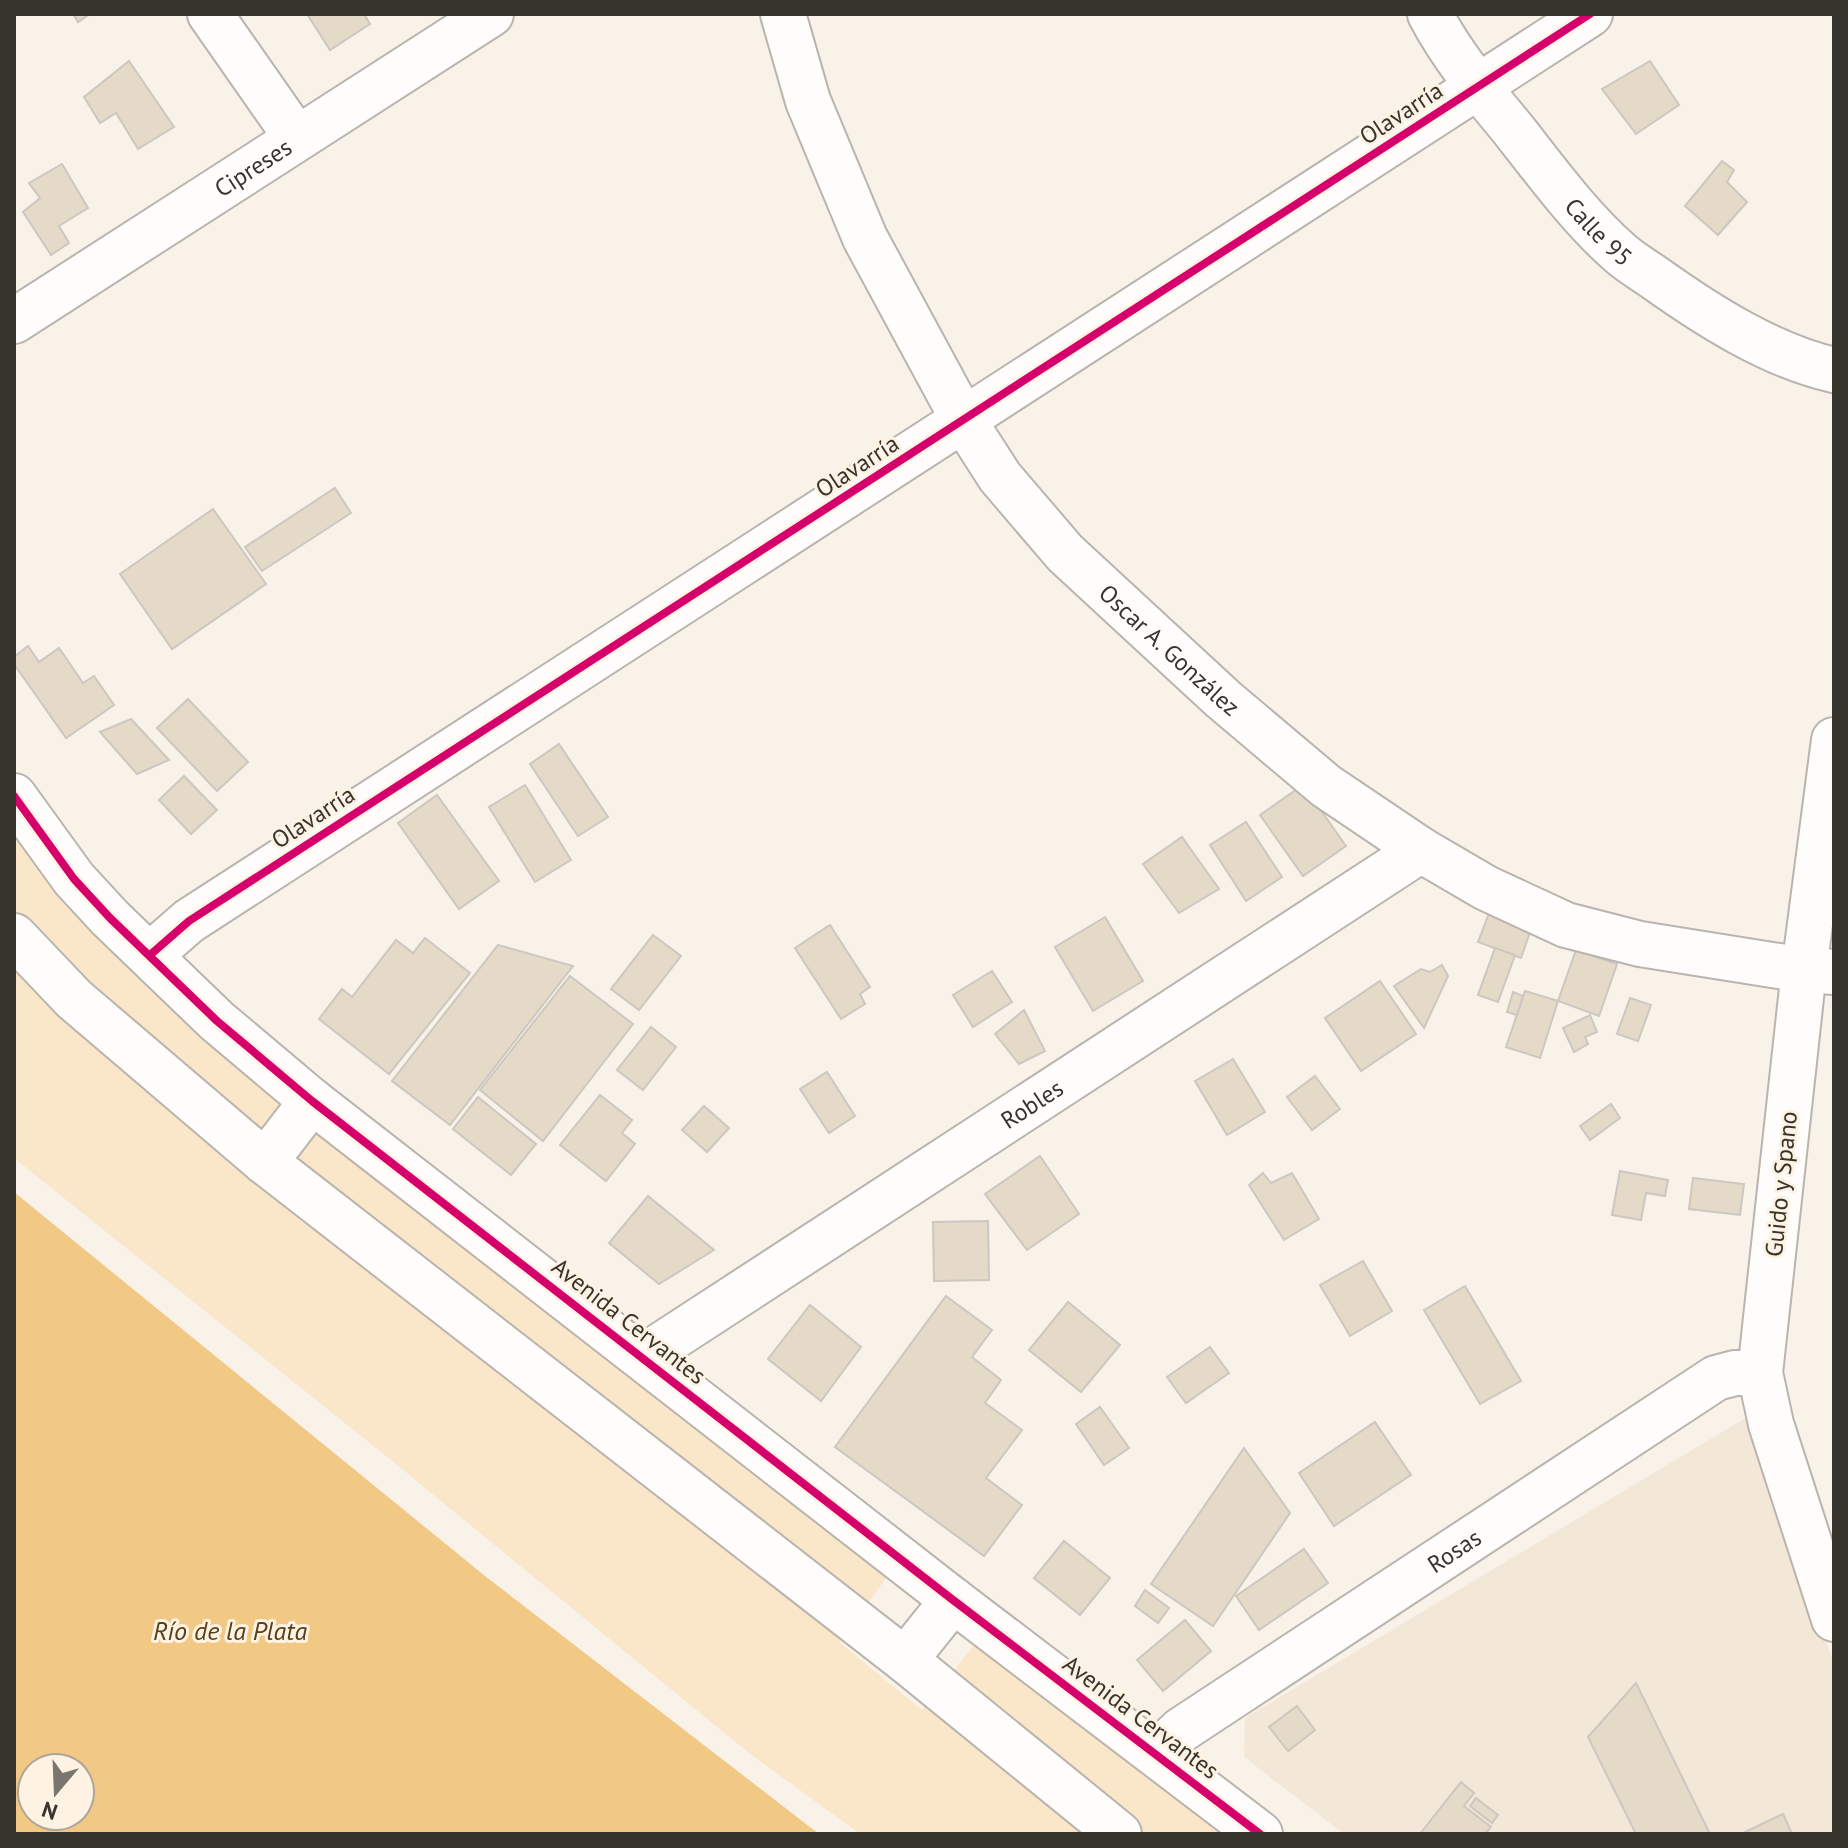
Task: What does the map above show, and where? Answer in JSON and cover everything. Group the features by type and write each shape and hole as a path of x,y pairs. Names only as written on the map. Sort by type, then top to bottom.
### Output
{"street":[{"path":"210,14 296,137"},
{"name":"Cipreses","path":"14,321 491,14"},
{"name":"Oscar A. González","path":"783,14 808,101 865,238 964,421 1000,477 1065,553 1223,699 1326,786 1421,850 1486,888 1566,925 1640,944 1819,971"},
{"name":"Calle 95","path":"1430,14 1451,50 1479,87 1571,202 1621,254 1742,334 1834,370"},
{"name":"Olavarría","path":"150,955 189,921 1590,14"},
{"name":"Guido y Spano","path":"1834,740 1819,971 1760,1373 1771,1424 1834,1617"},
{"name":"Avenida Cervantes","path":"14,796 74,879 217,1021 312,1101 953,1600 1260,1834"},
{"name":"Robles","path":"643,1357 1421,850"},
{"path":"14,936 74,999 265,1162 905,1660 1119,1834"},
{"path":"265,1162 312,1101"},
{"name":"Rosas","path":"1157,1753 1181,1730 1716,1378 1735,1373 1760,1373"},
{"path":"905,1660 953,1600"}],"shaded area":[{"path":"14,834 31,857 893,1569 839,1642 922,1710 980,1638 1226,1834 860,1834 749,1753 391,1460 14,1158"},
{"path":"1752,1414 1834,1665 1834,1834 1344,1834 1244,1757 1245,1718"}],"water":[{"name":"Río de la Plata","path":"14,1192 485,1576 819,1834 14,1834"}],"building":[{"path":"73,14 90,14 78,22"},
{"path":"307,14 364,14 370,24 330,50"},
{"path":"129,61 174,127 138,149 116,113 100,123 84,97"},
{"path":"1650,61 1679,105 1636,134 1602,89"},
{"path":"1722,161 1734,170 1727,182 1747,202 1718,235 1685,206"},
{"path":"62,164 88,208 59,226 69,243 51,255 23,212 40,198 29,183"},
{"path":"335,488 351,513 262,571 245,547"},
{"path":"213,509 266,584 172,649 120,574"},
{"path":"28,646 39,662 59,648 83,683 94,676 114,705 66,738 14,664 14,657"},
{"path":"188,699 248,762 217,791 157,728"},
{"path":"131,719 169,760 137,774 100,732"},
{"path":"559,744 608,817 578,836 530,764"},
{"path":"184,776 217,810 191,834 159,800"},
{"path":"525,785 571,860 535,882 489,807"},
{"path":"1303,785 1346,846 1303,876 1260,815"},
{"path":"437,795 499,881 459,909 398,823"},
{"path":"1246,822 1282,877 1246,901 1210,845"},
{"path":"1182,837 1219,889 1179,913 1143,864"},
{"path":"1493,903 1535,918 1521,958 1478,942"},
{"path":"1105,917 1143,981 1093,1011 1055,947"},
{"path":"830,925 870,987 860,994 865,1004 841,1019 795,948"},
{"path":"653,935 681,956 639,1010 611,989"},
{"path":"425,938 470,973 389,1074 319,1019 342,989 352,997 396,940 413,953"},
{"path":"498,945 573,966 450,1125 392,1081"},
{"path":"1495,948 1515,955 1498,1002 1478,995"},
{"path":"1576,950 1617,964 1599,1016 1558,1001"},
{"path":"1442,965 1448,976 1424,1028 1394,986 1421,969 1430,972"},
{"path":"992,971 1012,1002 973,1027 953,995"},
{"path":"570,976 633,1024 543,1141 480,1090"},
{"path":"1380,981 1416,1034 1361,1071 1325,1018"},
{"path":"1525,991 1558,1001 1540,1058 1506,1047"},
{"path":"1513,992 1523,996 1517,1015 1507,1012"},
{"path":"1630,998 1651,1005 1638,1041 1617,1034"},
{"path":"1024,1010 1045,1051 1019,1064 995,1034"},
{"path":"1590,1015 1597,1032 1585,1037 1588,1044 1574,1052 1563,1028"},
{"path":"651,1027 676,1047 643,1090 617,1070"},
{"path":"1233,1059 1265,1112 1227,1135 1195,1081"},
{"path":"827,1072 855,1116 829,1133 800,1089"},
{"path":"1315,1076 1340,1109 1312,1130 1287,1097"},
{"path":"600,1095 632,1120 622,1133 635,1144 606,1181 560,1145"},
{"path":"478,1097 536,1144 511,1175 453,1129"},
{"path":"1611,1104 1620,1118 1590,1140 1580,1126"},
{"path":"704,1106 729,1128 707,1152 682,1130"},
{"path":"1040,1156 1079,1214 1027,1250 985,1194"},
{"path":"1620,1171 1668,1180 1665,1196 1646,1193 1641,1220 1612,1215"},
{"path":"1263,1173 1271,1183 1292,1173 1319,1219 1284,1240 1249,1185"},
{"path":"1693,1178 1744,1184 1740,1215 1689,1209"},
{"path":"648,1196 714,1250 659,1284 609,1243"},
{"path":"988,1221 989,1280 934,1281 933,1222"},
{"path":"1363,1261 1392,1311 1350,1336 1320,1285"},
{"path":"1465,1286 1521,1381 1480,1404 1424,1310"},
{"path":"946,1296 992,1330 972,1357 1001,1380 985,1403 1022,1430 986,1478 1022,1505 984,1556 835,1447"},
{"path":"1068,1302 1120,1345 1081,1392 1029,1350"},
{"path":"810,1305 861,1347 821,1401 768,1359"},
{"path":"1210,1347 1229,1373 1186,1403 1167,1377"},
{"path":"1100,1407 1129,1448 1104,1465 1076,1424"},
{"path":"1375,1422 1411,1475 1334,1526 1299,1473"},
{"path":"1244,1448 1290,1513 1213,1626 1151,1584"},
{"path":"1064,1541 1110,1578 1080,1615 1034,1578"},
{"path":"1304,1549 1328,1583 1259,1630 1236,1596"},
{"path":"1145,1590 1169,1608 1158,1623 1135,1606"},
{"path":"1185,1620 1211,1651 1163,1691 1137,1660"},
{"path":"1636,1683 1710,1834 1636,1834 1588,1737"},
{"path":"1297,1706 1315,1730 1288,1751 1269,1727"},
{"path":"1461,1782 1474,1793 1464,1806 1491,1827 1485,1834 1420,1834"},
{"path":"1476,1798 1498,1815 1492,1823 1470,1806"},
{"path":"1783,1814 1792,1834 1741,1834"}],"cycle path":[{"path":"150,955 189,921 1590,14"},
{"path":"14,796 74,879 110,918 217,1021 312,1101 953,1600 1260,1834"}]}
